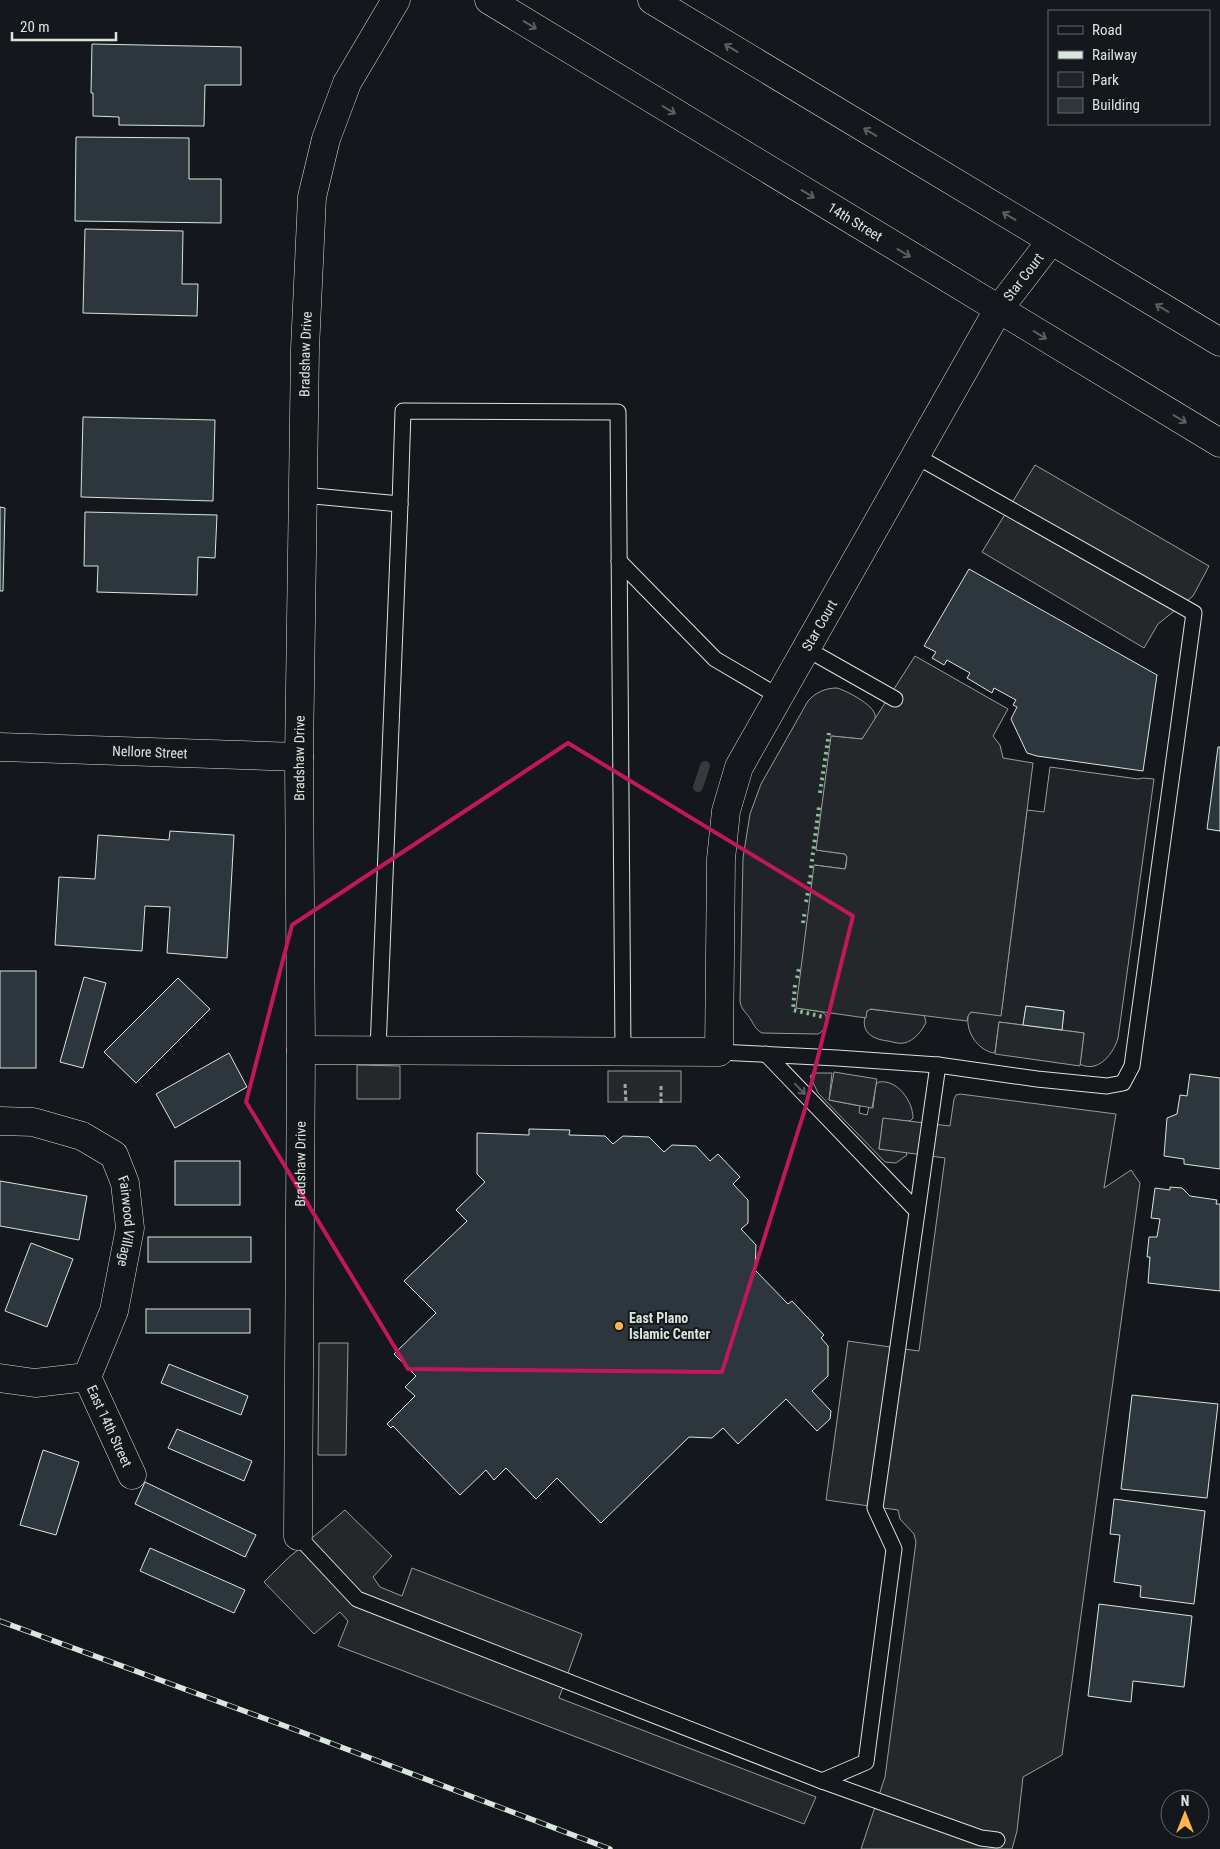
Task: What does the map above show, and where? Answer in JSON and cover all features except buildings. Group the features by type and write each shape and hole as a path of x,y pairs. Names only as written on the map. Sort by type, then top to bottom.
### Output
{"street":[{"name":"Bradshaw Drive","path":"298,1536 301,1050 300,757 305,349 312,197 326,139 347,83 396,0"},
{"name":"14th Street","path":"489,0 1220,443"},
{"path":"652,0 1220,342"},
{"name":"Star Court","path":"719,1052 721,859 726,811 739,767 998,310 1051,241"},
{"name":"Nellore Street","path":"0,747 300,757"},
{"path":"301,1050 378,1050 624,1065 719,1052"},
{"name":"Fairwood Village","path":"0,1121 33,1122 82,1136 114,1155 126,1183 130,1228 116,1301 87,1378"},
{"path":"0,1378 35,1383 87,1378"},
{"name":"East 14th Street","path":"87,1378 132,1475"}],"lane":[{"path":"378,1050 403,411 618,412 624,1065"},
{"path":"719,1052 938,1065 1037,1079 1107,1086 1123,1083 1132,1066 1194,613 916,456"},
{"path":"303,496 400,504"},
{"path":"619,561 715,659 778,696"},
{"path":"805,648 895,699"},
{"path":"766,1054 917,1211"},
{"path":"822,1781 866,1762 894,1549 875,1508 938,1065"},
{"path":"298,1536 357,1599 822,1781 981,1838 997,1840"}],"path":[{"path":"624,1065 626,1103"},
{"path":"661,1078 661,1103"}],"highlighted area":[{"path":"568,743 853,916 805,1109 722,1372 408,1369 246,1102 292,925"}],"green space":[{"path":"837,688 848,692 867,705 875,714 875,719 862,739 832,736 816,850 845,854 847,857 845,869 815,865 797,1008 822,1012 826,1015 826,1024 823,1031 818,1034 762,1033 756,1029 740,1001 743,858 750,814 761,784 808,701 821,691"},
{"path":"1050,767 1138,779 1154,779 1118,1038 1109,1055 1099,1064 1093,1066 1080,1064 1084,1033 1062,1030 1064,1011 1026,1006 1023,1025 999,1022 995,1052 993,1053 978,1044 971,1034 968,1022 968,1016 971,1012 1001,1015 1027,810 1044,812"},
{"path":"868,1009 924,1015 926,1022 918,1035 908,1042 900,1043 881,1040 867,1032 864,1022"},
{"path":"814,1073 832,1073 829,1100 860,1106 859,1113 867,1115 869,1107 873,1108 876,1084 879,1082 892,1084 903,1092 910,1105 913,1118 910,1121 883,1119 879,1149 906,1152 907,1155 896,1163 885,1162 818,1093 810,1076"}],"shaded area":[{"path":"1035,465 1209,566 1193,596 1158,624 1144,648 982,552"},
{"path":"915,656 1008,709 993,736 1000,745 1003,758 1033,763 1001,1016 971,1012 967,1021 871,1009 867,1011 866,1018 796,1008 814,865 845,869 846,866 847,857 845,854 816,850 831,736 862,739"},
{"path":"999,1022 1084,1033 1080,1066 995,1054"},
{"path":"357,1065 400,1066 400,1099 357,1099"},
{"path":"608,1071 681,1071 681,1102 608,1102"},
{"path":"834,1072 877,1079 872,1108 829,1100"},
{"path":"956,1095 1116,1114 1104,1188 1131,1170 1140,1183 1062,1755 1023,1777 1017,1831 1012,1849 861,1849 885,1777 916,1542 914,1534 900,1519 898,1510 826,1500 848,1341 919,1351 945,1158 879,1149 883,1118 950,1126 954,1099"},
{"path":"319,1343 348,1343 346,1455 318,1455"},
{"path":"345,1510 392,1556 373,1577 380,1587 402,1596 412,1568 582,1634 559,1698 816,1797 804,1824 338,1646 348,1621 340,1612 314,1634 264,1582 287,1559"}],"waterway":[{"path":"698,787 705,766"}],"railway":[{"path":"0,1621 304,1733 610,1849"}],"hedge":[{"path":"820,793 829,733"},
{"path":"811,868 819,807"},
{"path":"809,884 811,874"},
{"path":"806,902 808,892"},
{"path":"803,923 805,910"},
{"path":"797,978 799,968"},
{"path":"795,985 793,1010 824,1017"}],"place":[{"name":"East Plano Islamic Center","path":"619,1326"}]}
